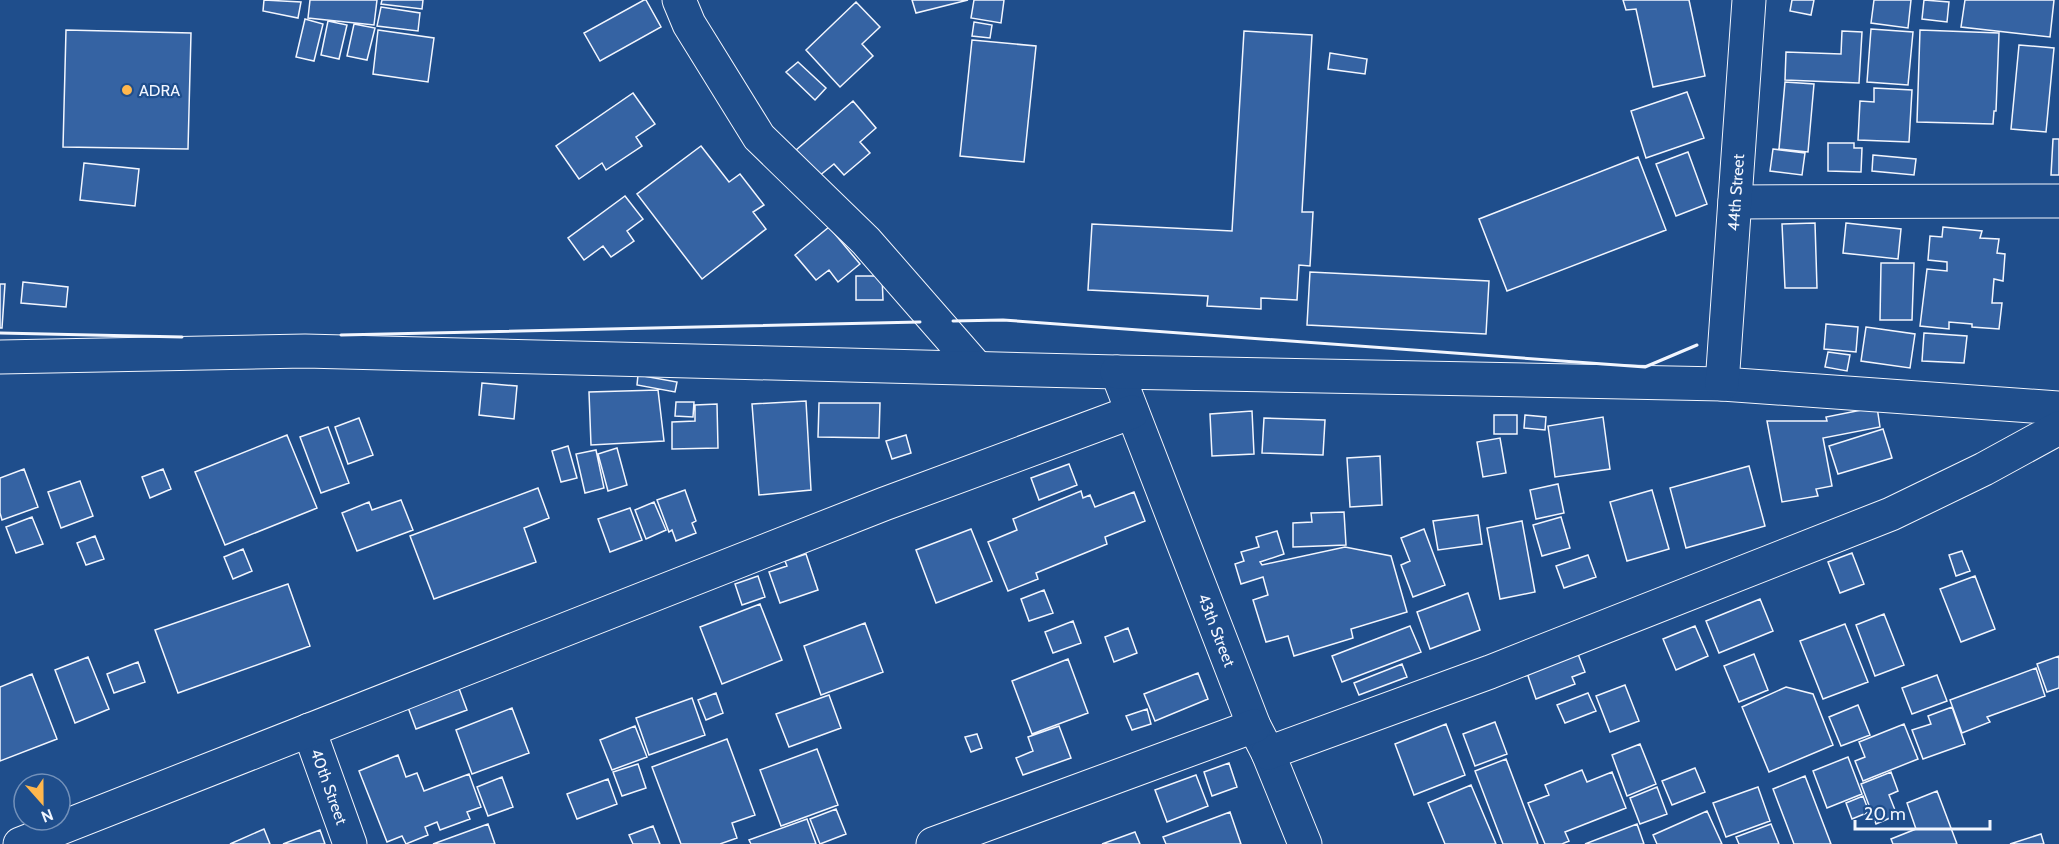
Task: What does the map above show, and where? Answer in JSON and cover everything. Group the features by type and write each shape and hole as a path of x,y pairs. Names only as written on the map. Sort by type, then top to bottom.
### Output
{"street":[{"path":"679,0 689,24 759,137 866,241 977,368"},
{"name":"44th Street","path":"1722,384 1749,0"},
{"path":"1735,202 2059,201"},
{"path":"0,357 305,351 1117,372 1722,384 2059,408"},
{"name":"43th Street","path":"1117,372 1261,739 1305,844"},
{"path":"20,844 884,504 1132,412"},
{"path":"933,844 1261,739 1490,672 1891,514 1984,469 2059,428"},
{"name":"40th Street","path":"309,730 350,844"}],"building":[{"path":"264,0 301,2 298,18 263,11"},
{"path":"310,0 377,0 374,25 308,18"},
{"path":"382,0 423,0 422,9 381,4"},
{"path":"644,0 661,27 600,61 584,33"},
{"path":"912,0 968,0 916,13"},
{"path":"974,0 1004,0 1001,23 971,18"},
{"path":"1623,0 1689,0 1705,76 1653,87 1636,9 1626,10"},
{"path":"1792,0 1814,0 1811,15 1790,11"},
{"path":"1874,0 1911,0 1908,28 1871,23"},
{"path":"1924,0 1949,2 1947,22 1922,19"},
{"path":"1965,0 2054,0 2050,37 1961,27"},
{"path":"856,2 880,27 862,44 873,56 840,87 806,50"},
{"path":"381,7 420,13 418,31 377,26"},
{"path":"305,19 323,24 314,61 296,57"},
{"path":"328,21 347,25 339,59 321,55"},
{"path":"974,22 992,25 990,38 972,36"},
{"path":"354,24 375,28 367,60 347,56"},
{"path":"1871,29 1913,32 1908,85 1867,82"},
{"name":"ADRA","path":"66,30 191,33 188,149 63,147"},
{"path":"378,30 434,38 428,82 373,74"},
{"path":"1920,30 1999,33 1996,111 1994,111 1993,124 1917,122"},
{"path":"1244,31 1312,35 1302,212 1313,212 1310,266 1299,265 1297,300 1261,298 1261,309 1207,306 1208,296 1088,290 1092,224 1232,231"},
{"path":"1842,31 1862,32 1859,83 1785,80 1786,52 1841,54"},
{"path":"972,40 1036,46 1024,162 960,156"},
{"path":"2019,45 2054,48 2046,132 2011,129"},
{"path":"1330,53 1367,59 1365,74 1328,69"},
{"path":"798,62 826,88 815,100 786,72"},
{"path":"1785,82 1814,84 1808,152 1779,149"},
{"path":"1874,88 1912,90 1909,142 1858,140 1860,101 1874,102"},
{"path":"1687,92 1704,138 1646,158 1631,111"},
{"path":"633,93 655,124 636,137 642,146 606,170 602,163 579,179 556,146"},
{"path":"853,101 876,128 860,142 870,153 844,175 834,164 819,176 796,150"},
{"path":"2053,139 2059,139 2059,175 2051,175"},
{"path":"1828,143 1854,143 1854,148 1862,148 1861,172 1828,171"},
{"path":"701,146 729,182 740,174 764,205 753,212 766,229 702,279 637,194"},
{"path":"1773,149 1805,153 1802,175 1770,171"},
{"path":"1688,152 1707,204 1676,216 1656,164"},
{"path":"1873,155 1916,159 1914,175 1872,171"},
{"path":"1638,157 1666,230 1507,291 1479,219"},
{"path":"84,163 139,169 135,206 80,200"},
{"path":"625,196 643,219 627,231 634,241 611,257 603,246 584,260 568,238"},
{"path":"1815,223 1817,288 1785,288 1782,224"},
{"path":"1846,223 1901,229 1898,259 1843,253"},
{"path":"829,227 860,264 838,282 829,270 816,280 795,255"},
{"path":"1943,227 1982,231 1980,238 1999,239 1997,253 2005,254 2003,281 1994,279 1992,303 2002,303 1999,329 1949,322 1949,329 1920,326 1927,269 1947,271 1947,262 1928,260 1930,236 1942,237"},
{"path":"1881,263 1914,263 1912,320 1880,320"},
{"path":"1310,272 1489,281 1486,334 1307,325"},
{"path":"856,276 882,276 883,300 856,300"},
{"path":"23,282 68,287 66,307 21,303"},
{"path":"0,284 5,284 2,328 0,328"},
{"path":"1826,324 1858,327 1856,352 1824,349"},
{"path":"1866,327 1915,334 1910,368 1861,361"},
{"path":"1924,333 1967,336 1964,363 1922,361"},
{"path":"1828,352 1850,355 1847,371 1825,367"},
{"path":"638,375 677,382 675,392 637,385"},
{"path":"482,383 517,386 514,419 479,415"},
{"path":"658,390 664,441 591,445 589,392"},
{"path":"806,401 811,490 759,495 752,404"},
{"path":"676,402 694,402 693,417 675,416"},
{"path":"819,403 880,403 879,438 818,437"},
{"path":"717,404 718,448 672,449 672,422 695,421 695,405"},
{"path":"1877,407 1880,427 1823,438 1832,486 1816,489 1818,496 1782,502 1767,421 1827,421 1826,417"},
{"path":"1252,411 1254,454 1212,456 1210,414"},
{"path":"1494,415 1517,415 1517,434 1494,434"},
{"path":"1525,415 1546,417 1545,430 1524,428"},
{"path":"1603,417 1610,469 1555,477 1548,426"},
{"path":"359,418 373,455 348,464 335,427"},
{"path":"1264,418 1325,420 1323,455 1262,453"},
{"path":"328,427 349,483 321,493 300,437"},
{"path":"1883,429 1892,458 1838,474 1829,446"},
{"path":"287,435 317,508 225,545 195,472"},
{"path":"906,435 911,453 892,459 886,441"},
{"path":"1500,438 1506,473 1483,477 1477,442"},
{"path":"568,446 577,478 561,482 552,451"},
{"path":"617,448 627,485 608,491 598,454"},
{"path":"596,450 604,488 585,493 576,454"},
{"path":"1380,456 1382,505 1350,507 1347,458"},
{"path":"1069,464 1077,485 1039,500 1031,478"},
{"path":"1749,466 1765,526 1686,548 1670,488"},
{"path":"24,469 38,507 2,520 0,478"},
{"path":"163,469 171,489 150,498 142,477"},
{"path":"80,481 93,516 61,528 48,492"},
{"path":"1558,484 1564,513 1536,519 1530,490"},
{"path":"538,488 549,518 524,528 536,562 434,599 410,536"},
{"path":"685,490 696,521 692,523 696,533 676,541 672,530 669,532 657,500"},
{"path":"1652,490 1669,549 1627,561 1610,502"},
{"path":"1081,491 1083,498 1090,495 1095,507 1134,492 1145,521 1105,537 1107,544 1036,573 1038,579 1008,591 988,542 1017,530 1013,519"},
{"path":"401,500 413,530 357,551 342,513 369,502 372,510"},
{"path":"654,502 666,530 646,539 635,510"},
{"path":"630,508 642,540 610,552 598,519"},
{"path":"1344,512 1346,545 1293,547 1293,523 1312,522 1311,513"},
{"path":"1478,515 1482,544 1438,550 1433,521"},
{"path":"32,517 43,544 16,553 6,527"},
{"path":"1561,517 1570,548 1542,556 1533,525"},
{"path":"1522,521 1535,592 1500,599 1487,528"},
{"path":"971,529 992,581 936,603 916,550"},
{"path":"1424,529 1445,585 1413,597 1401,565 1410,561 1401,538"},
{"path":"1277,531 1284,554 1260,562 1262,565 1345,547 1391,556 1407,612 1351,629 1353,638 1294,656 1288,636 1266,642 1253,600 1268,595 1263,577 1241,584 1235,564 1244,561 1241,552 1259,547 1256,537"},
{"path":"95,536 104,559 86,565 77,543"},
{"path":"243,549 252,571 233,579 224,557"},
{"path":"1962,551 1970,571 1956,576 1949,555"},
{"path":"1852,553 1864,584 1840,593 1828,562"},
{"path":"806,554 818,590 780,603 769,572 787,566 785,561"},
{"path":"1588,555 1596,577 1564,588 1556,566"},
{"path":"758,576 765,597 742,605 735,584"},
{"path":"1975,576 1995,629 1961,642 1940,589"},
{"path":"288,584 310,646 178,693 155,630"},
{"path":"1044,590 1053,613 1029,621 1021,599"},
{"path":"1468,593 1480,630 1430,649 1417,612"},
{"path":"1760,599 1773,631 1719,653 1706,621"},
{"path":"760,604 782,660 722,684 700,627"},
{"path":"1884,614 1904,665 1875,676 1856,625"},
{"path":"1073,621 1081,643 1053,653 1045,632"},
{"path":"865,623 883,672 821,695 804,646"},
{"path":"1845,624 1868,682 1823,699 1800,641"},
{"path":"1410,626 1421,652 1342,682 1332,656"},
{"path":"1695,626 1708,656 1676,670 1663,639"},
{"path":"1128,628 1137,653 1114,662 1105,637"},
{"path":"1578,654 1585,672 1572,677 1575,684 1536,699 1527,673"},
{"path":"1754,654 1768,690 1739,702 1724,666"},
{"path":"2059,656 2059,688 2047,692 2037,664"},
{"path":"88,657 109,709 75,723 55,670"},
{"path":"1068,659 1088,713 1032,734 1012,681"},
{"path":"138,662 145,682 114,693 107,674"},
{"path":"1402,664 1407,677 1359,695 1354,683"},
{"path":"2036,668 2045,696 1987,717 1990,722 1962,733 1950,700"},
{"path":"1198,673 1208,699 1155,721 1144,694"},
{"path":"32,674 57,739 0,761 0,687"},
{"path":"1937,675 1947,701 1912,714 1902,688"},
{"path":"457,683 467,710 416,729 406,702"},
{"path":"1625,685 1639,721 1610,732 1596,696"},
{"path":"1786,687 1813,694 1833,745 1769,772 1742,707"},
{"path":"716,693 723,713 706,720 698,700"},
{"path":"1588,693 1596,711 1565,723 1557,705"},
{"path":"829,695 841,728 789,747 776,714"},
{"path":"692,698 705,735 649,755 636,718"},
{"path":"1858,705 1870,735 1841,746 1829,717"},
{"path":"1952,707 1965,744 1923,759 1912,730 1931,724 1928,716"},
{"path":"512,708 529,753 472,774 456,730"},
{"path":"1147,709 1151,724 1132,730 1126,716"},
{"path":"1495,722 1507,754 1475,766 1463,734"},
{"path":"1446,724 1465,775 1414,795 1395,744"},
{"path":"1904,724 1918,759 1863,781 1855,761 1865,757 1859,742"},
{"path":"635,726 647,757 612,770 600,740"},
{"path":"1059,726 1071,758 1023,775 1016,758 1033,751 1028,737"},
{"path":"977,734 982,748 971,752 965,737"},
{"path":"727,739 755,815 732,823 737,838 720,844 681,844 652,767"},
{"path":"1640,744 1656,784 1627,796 1612,755"},
{"path":"817,749 838,805 781,826 760,770"},
{"path":"398,755 406,777 417,773 424,791 469,774 481,807 467,812 470,819 440,830 437,822 425,827 428,835 406,844 402,836 387,842 359,771"},
{"path":"1848,757 1862,794 1827,808 1813,771"},
{"path":"1506,759 1538,844 1503,844 1475,771"},
{"path":"1229,763 1237,787 1212,796 1204,772"},
{"path":"638,764 646,788 622,796 613,772"},
{"path":"1695,768 1705,792 1672,805 1662,781"},
{"path":"1582,770 1587,782 1612,772 1626,808 1565,832 1569,841 1562,844 1545,844 1528,803 1549,795 1545,785"},
{"path":"1891,772 1898,791 1889,795 1897,815 1876,824 1861,784"},
{"path":"1196,775 1208,806 1167,822 1155,790"},
{"path":"1805,776 1831,844 1794,844 1773,789"},
{"path":"502,777 513,807 488,816 477,787"},
{"path":"608,779 617,804 577,819 567,794"},
{"path":"1471,785 1496,844 1445,844 1428,803"},
{"path":"1657,787 1667,814 1640,824 1630,798"},
{"path":"1758,787 1770,821 1726,837 1713,803"},
{"path":"1937,791 1957,844 1893,844 1891,839 1916,829 1907,803"},
{"path":"1863,796 1869,812 1852,819 1846,803"},
{"path":"836,809 846,834 820,844 810,819"},
{"path":"1707,811 1722,844 1657,844 1653,835"},
{"path":"1230,812 1241,844 1166,844 1163,837"},
{"path":"807,819 816,844 751,844 749,840"},
{"path":"488,824 495,844 433,844"},
{"path":"1637,824 1644,844 1585,844"},
{"path":"1771,824 1779,844 1739,844 1736,837"},
{"path":"653,826 660,844 633,844 629,835"},
{"path":"264,829 270,844 230,844"},
{"path":"320,830 325,844 283,844"},
{"path":"1135,832 1140,844 1102,844"},
{"path":"2041,834 2044,844 2010,844"}],"wall":[{"path":"953,321 1003,320 1645,367 1697,345"},
{"path":"341,335 920,322"},
{"path":"0,333 182,337"}],"place":[{"name":"ADRA","path":"127,90"}]}
